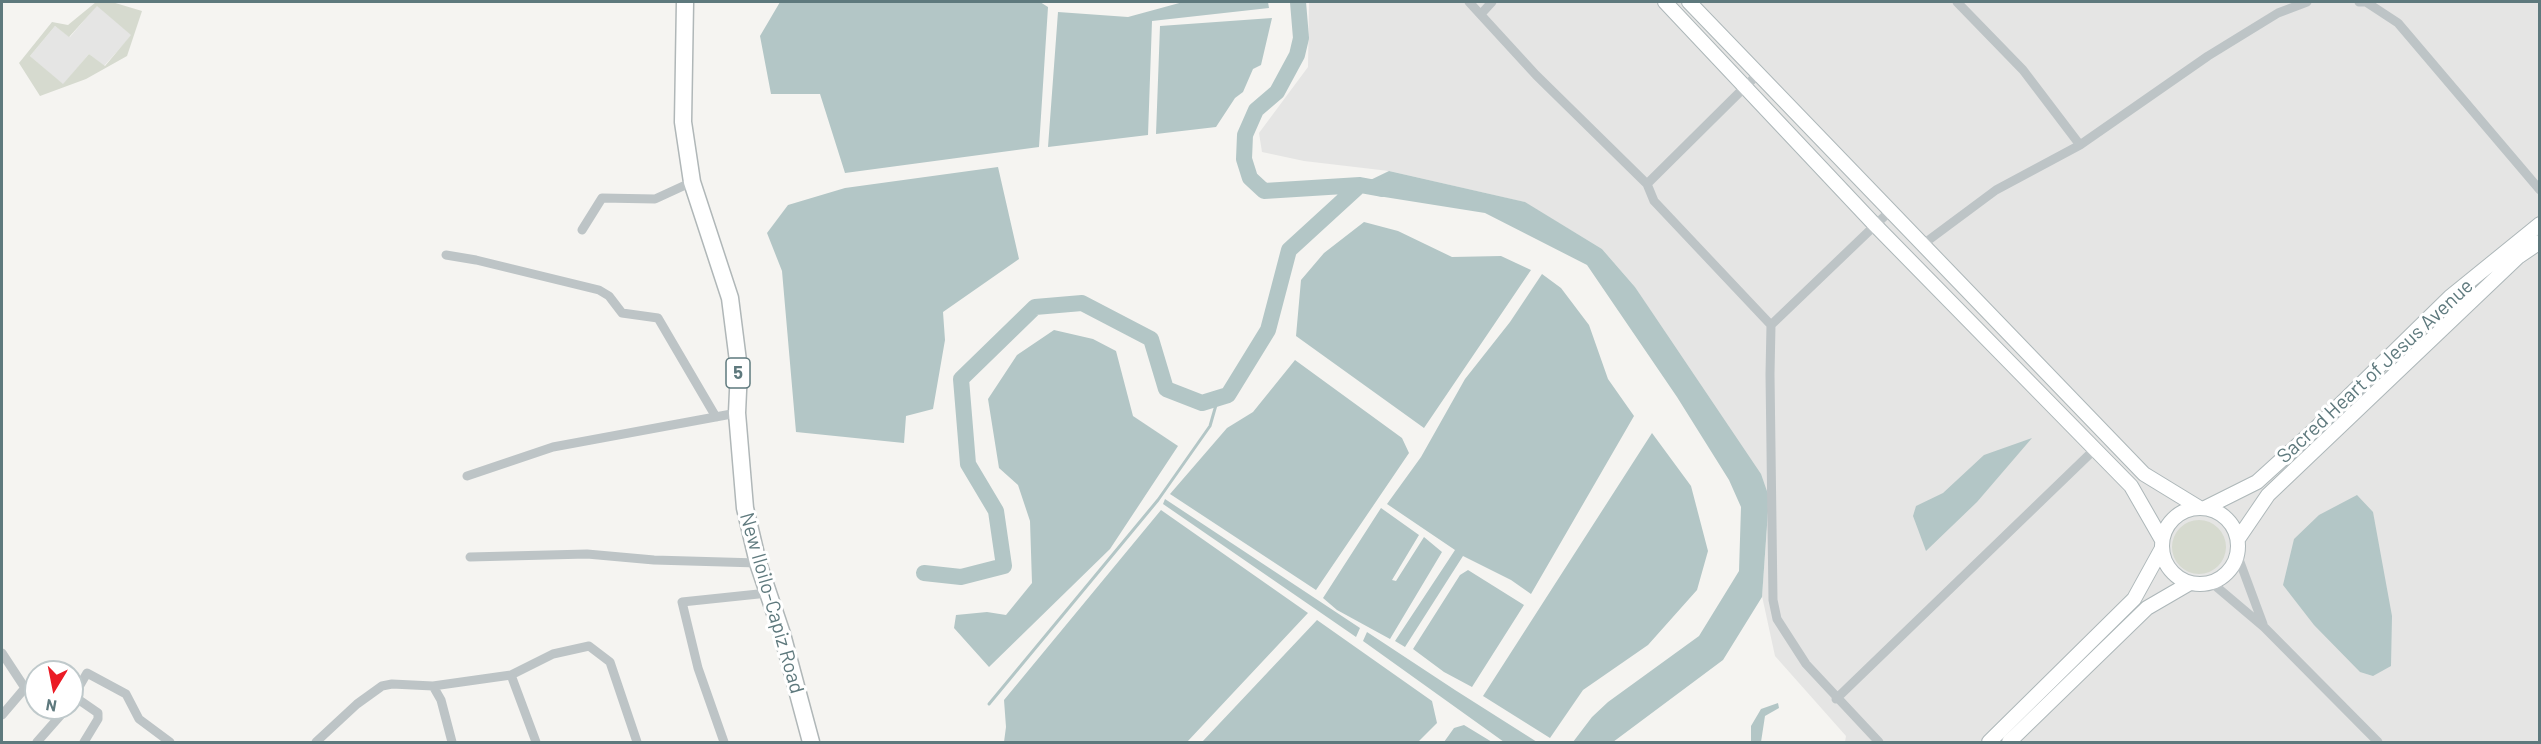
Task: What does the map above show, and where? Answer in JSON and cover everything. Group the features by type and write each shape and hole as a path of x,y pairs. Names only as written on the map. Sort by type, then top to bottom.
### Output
{"highway":[{"name":"New Iloilo-Capiz Road","path":"685,2 683,111 692,182 730,298 739,369 737,413 745,508 758,563 811,742"}],"main road":[{"path":"1665,2 1875,225 2131,486 2162,545 2171,571 2190,583"},
{"path":"1689,2 2144,474 2201,508 2226,518 2238,538 2237,554 2227,573 2212,583 2190,583 2147,608 2009,742"},
{"name":"Sacred Heart of Jesus Avenue","path":"2201,508 2257,482 2311,434 2450,297 2540,224"},
{"name":"Sacred Heart of Jesus Avenue","path":"2238,538 2268,495 2518,257 2540,242"},
{"path":"1989,742 2134,599 2162,545 2166,528 2174,517 2185,510 2201,508"}],"street":[{"path":"1469,2 1536,75 1647,184 1654,201 1771,325 1769,439 1773,600 1777,619 1791,644 1836,699 1879,742"},
{"path":"1481,14 1492,2"},
{"path":"1957,2 2023,70 2080,145"},
{"path":"1923,245 1996,190 2080,145 2208,56 2278,13 2307,2"},
{"path":"2359,2 2366,2 2397,23 2540,190"},
{"path":"1647,184 1758,74"},
{"path":"582,230 602,198 655,199 692,182"},
{"path":"1771,325 1890,211"},
{"path":"446,255 476,260 599,290 609,296 622,313 658,318 716,417"},
{"path":"467,476 554,447 737,413"},
{"path":"1836,699 2095,449"},
{"path":"470,557 587,554 654,560 758,563"},
{"path":"2237,554 2264,627"},
{"path":"2212,583 2264,627 2378,742"},
{"path":"724,742 698,668 682,602 768,593"},
{"path":"316,742 357,704 382,686 392,684 433,686 511,675 553,654 589,646 610,662 637,742"},
{"path":"2,653 24,686"},
{"path":"84,678 87,673 126,694 139,719 170,742"},
{"path":"511,675 536,742"},
{"path":"433,686 441,700 452,742"},
{"path":"2,715 24,689"},
{"path":"84,704 98,713 98,719 84,742"},
{"path":"37,742 56,720"}],"shaded area":[{"path":"96,2 112,2 142,11 127,56 86,79 40,96 19,63 52,22 68,25","holes":["97,6 131,35 105,66 89,54 63,84 30,56 55,26 69,37"]},
{"path":"780,2 1040,2 1048,7 1039,147 845,173 820,94 771,94 760,36"},
{"path":"1183,2 1268,2 1269,8 1152,21 1148,135 1048,147 1058,12 1128,17"},
{"path":"1309,2 2539,2 2539,742 1845,742 1846,736 1775,656 1762,596 1769,497 1635,287 1602,249 1524,202 1389,171 1304,161 1262,152 1259,133 1308,67"},
{"path":"97,5 132,35 104,66 89,54 63,85 30,56 55,26 70,37"},
{"path":"1272,18 1261,65 1253,69 1243,92 1235,98 1216,127 1156,134 1160,26"},
{"path":"998,167 1019,259 943,312 945,340 933,409 906,416 904,443 796,432 782,271 767,233 788,205 845,188"},
{"path":"1389,171 1525,202 1602,249 1635,287 1761,474 1769,497 1762,597 1723,660 1613,742 1573,742 1592,717 1608,702 1699,636 1739,571 1741,507 1729,480 1677,397 1587,265 1485,213 1378,196 1360,185"},
{"path":"1364,222 1398,231 1452,257 1501,256 1531,270 1424,428 1296,336 1301,280 1324,253"},
{"path":"1542,274 1561,288 1589,325 1608,379 1634,416 1531,594 1511,580 1463,556 1405,647 1395,641 1455,550 1387,504 1421,457 1465,379 1510,322"},
{"path":"1054,330 1093,339 1116,351 1133,416 1178,446 1110,549 989,667 954,628 956,615 987,612 1006,615 1032,583 1030,521 1018,485 999,468 988,399 1017,355"},
{"path":"1295,360 1402,438 1409,453 1316,590 1170,494 1227,428 1253,412"},
{"path":"1652,433 1691,486 1708,551 1697,590 1648,645 1583,690 1550,738 1483,696"},
{"path":"2032,438 1977,502 1926,551 1913,516 1916,506 1943,493 1984,455"},
{"path":"2357,495 2373,512 2392,616 2391,666 2373,676 2360,672 2314,625 2283,585 2294,539 2319,515"},
{"path":"1165,499 1360,628 1356,637 1163,504"},
{"path":"1381,508 1419,535 1392,580 1396,581 1424,537 1442,552 1390,639 1337,610 1323,598"},
{"path":"1161,510 1308,613 1187,742 1004,742 1006,727 1004,700"},
{"path":"2194,520 2204,520 2214,524 2222,532 2226,547 2222,562 2214,570 2204,574 2194,574 2184,570 2176,562 2172,552 2172,542 2176,532 2184,524"},
{"path":"1468,570 1524,605 1472,687 1444,672 1413,649 1460,575"},
{"path":"1317,620 1432,701 1437,723 1418,742 1202,742"},
{"path":"1367,632 1537,742 1504,742 1363,641"},
{"path":"1778,703 1779,708 1765,716 1761,742 1751,742 1751,726 1761,709"},
{"path":"1464,725 1492,742 1444,742 1454,728"}],"waterway":[{"path":"1298,2 1301,38 1297,55 1277,92 1256,110 1245,135 1244,159 1250,178 1264,191 1360,185 1382,189"},
{"path":"924,573 961,577 1004,566 996,511 968,464 961,379 1035,307 1082,303 1151,339 1166,389 1202,403 1228,395 1268,330 1289,250 1360,185"},
{"path":"989,704 1158,500 1210,426 1218,398"}]}
